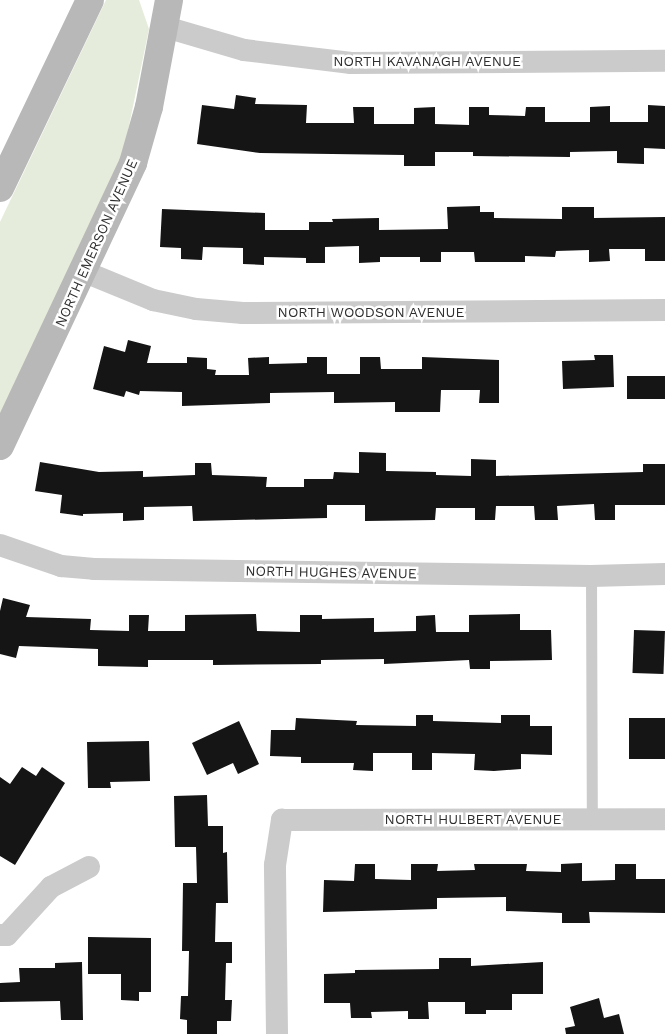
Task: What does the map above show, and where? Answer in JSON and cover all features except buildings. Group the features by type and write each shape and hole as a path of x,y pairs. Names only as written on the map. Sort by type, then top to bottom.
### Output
{"street":[{"path":"0,188 90,0"},
{"path":"151,0 162,26"},
{"name":"NORTH EMERSON AVENUE","path":"0,446 85,272 133,163 149,107 162,26 169,0"},
{"name":"NORTH KAVANAGH AVENUE","path":"162,26 244,50 351,63 665,61"},
{"name":"NORTH WOODSON AVENUE","path":"85,272 153,300 196,309 243,313 665,310"},
{"name":"NORTH HUGHES AVENUE","path":"0,545 61,566 94,569 591,576 665,574"},
{"name":"NORTH HULBERT AVENUE","path":"277,1034 275,865 282,820 665,819"},
{"path":"0,935 7,935 50,887 89,867"}],"lane":[{"path":"591,576 592,819"}],"green space":[{"path":"106,0 139,0 149,29 125,145 112,182 0,414 0,222"}]}
